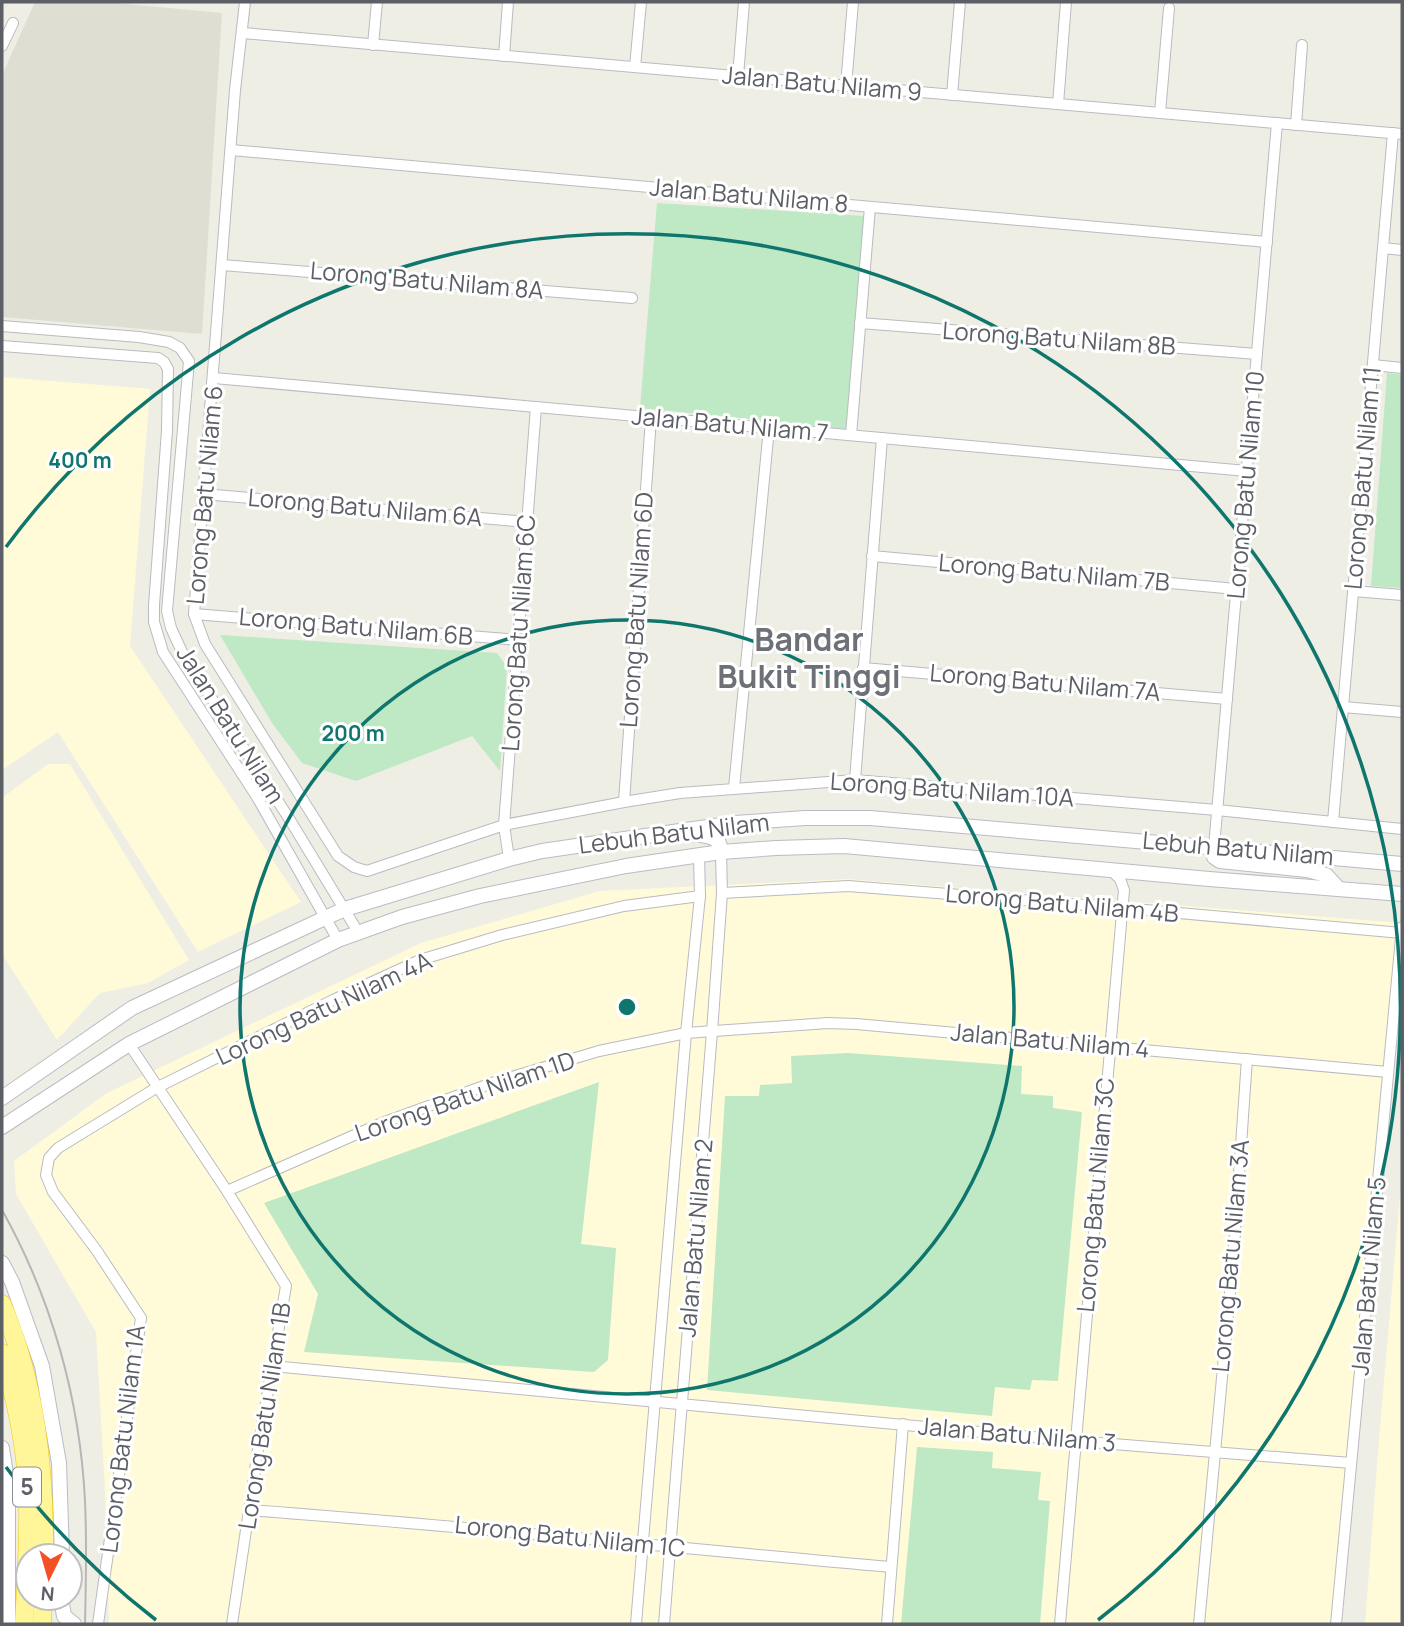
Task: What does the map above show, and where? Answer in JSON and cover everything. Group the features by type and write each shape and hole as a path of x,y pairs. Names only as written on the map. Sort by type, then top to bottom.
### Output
{"highway":[{"name":"5","path":"2,1304 30,1389 42,1474 44,1542"},
{"name":"5","path":"2,1353 19,1426 28,1499 24,1624"}],"main road":[{"name":"Lebuh Batu Nilam","path":"5,1094 132,1008 345,909 509,859 604,841 777,820 870,818 1402,864"},
{"path":"680,831 717,839 722,852"},
{"name":"Lebuh Batu Nilam","path":"2,1127 129,1044 338,940 480,896 626,866 722,852 844,846 1402,894"},
{"path":"1214,847 1214,857 1220,861 1307,870 1326,875 1339,888"},
{"name":"5","path":"2,1263 12,1282 42,1366 59,1463 62,1542"},
{"name":"5","path":"2,1448 8,1488 8,1624"}],"street":[{"name":"Lorong Batu Nilam 6","path":"245,2 194,614 205,644 252,721 338,856 354,867 368,870 504,825"},
{"path":"373,45 377,2"},
{"path":"504,56 508,2"},
{"path":"635,67 641,2"},
{"path":"738,76 744,2"},
{"path":"846,86 853,2"},
{"path":"952,95 960,2"},
{"path":"1058,104 1066,2"},
{"path":"1160,113 1169,8"},
{"path":"2,46 13,23"},
{"name":"Jalan Batu Nilam 9","path":"243,33 1398,134"},
{"path":"1296,125 1302,45"},
{"name":"Lorong Batu Nilam 10","path":"1214,847 1277,123"},
{"name":"Lorong Batu Nilam 11","path":"1333,822 1383,248 1398,134"},
{"name":"Jalan Batu Nilam 8","path":"231,149 1267,243"},
{"path":"851,435 870,207"},
{"path":"1383,248 1402,250"},
{"name":"Lorong Batu Nilam 8A","path":"222,265 632,298"},
{"name":"Lorong Batu Nilam 8B","path":"860,323 1257,354"},
{"path":"2,326 139,337 169,342 180,348 164,362 158,358 2,346"},
{"name":"Jalan Batu Nilam","path":"180,348 189,361 167,611 171,628 183,654 358,932"},
{"name":"Jalan Batu Nilam","path":"164,362 168,369 167,431 155,593 154,622 158,638 178,678 257,797 338,940"},
{"path":"1373,365 1402,368"},
{"name":"Jalan Batu Nilam 7","path":"214,378 1247,471"},
{"name":"Lorong Batu Nilam 6C","path":"509,859 504,825 536,407"},
{"name":"Lorong Batu Nilam 6D","path":"624,802 651,418"},
{"path":"734,788 769,428"},
{"path":"855,780 881,438"},
{"name":"Lorong Batu Nilam 6A","path":"203,494 527,522"},
{"name":"Lorong Batu Nilam 7B","path":"872,556 1237,589"},
{"path":"1353,591 1402,595"},
{"name":"Lorong Batu Nilam 6B","path":"194,614 519,640"},
{"name":"Lorong Batu Nilam 7A","path":"863,668 1227,699"},
{"path":"1343,707 1402,712"},
{"path":"243,746 252,721"},
{"name":"Lorong Batu Nilam 10A","path":"504,825 624,802 734,788 855,780 1217,810 1402,829"},
{"name":"Jalan Batu Nilam 2","path":"664,1624 712,1032 722,893 722,852"},
{"name":"Jalan Batu Nilam 2","path":"636,1624 700,896 699,855"},
{"name":"Lorong Batu Nilam 3C","path":"1060,1624 1123,908 1124,890 1120,879 1111,870"},
{"name":"Lorong Batu Nilam 4B","path":"722,893 848,886 1402,933"},
{"name":"Lorong Batu Nilam 4A","path":"156,1088 420,960 502,935 624,906 700,896"},
{"name":"Jalan Batu Nilam 5","path":"1336,1624 1402,927"},
{"name":"Jalan Batu Nilam 4","path":"712,1032 828,1023 856,1024 1388,1072"},
{"name":"Lorong Batu Nilam 1D","path":"227,1191 382,1123 495,1082 599,1051 686,1033 712,1032"},
{"name":"Lorong Batu Nilam 1B","path":"129,1044 227,1191 286,1286 232,1624"},
{"name":"Lorong Batu Nilam 3A","path":"1199,1624 1233,1260 1247,1059"},
{"name":"Lorong Batu Nilam 1A","path":"98,1624 142,1318 53,1192 46,1175 49,1158 58,1148 156,1088"},
{"path":"272,1366 682,1403"},
{"name":"Jalan Batu Nilam 3","path":"682,1403 1076,1441 1351,1463"},
{"path":"887,1624 903,1424"},
{"name":"Lorong Batu Nilam 1C","path":"249,1510 461,1526 891,1567"}],"shaded area":[{"path":"35,2 105,2 222,13 202,334 2,317 2,75"},
{"path":"2,377 150,389 130,646 301,902 198,952 58,732 2,770"},
{"path":"48,764 70,764 189,960 148,983 100,993 57,1040 2,954 2,798"},
{"path":"847,879 1401,923 1335,1624 109,1624 96,1332 16,1194 14,1161 107,1093 421,943 600,891"},
{"path":"1402,1172 1402,1624 1365,1624 1378,1452"}],"green space":[{"path":"657,203 865,216 847,429 640,408"},
{"path":"1387,373 1402,375 1402,588 1371,586"},
{"path":"220,635 497,653 507,667 500,771 472,736 356,781 302,763 272,723"},
{"path":"848,1053 1022,1066 1021,1094 1053,1096 1053,1108 1082,1112 1058,1381 1032,1380 1030,1390 995,1387 992,1416 707,1390 725,1096 759,1096 760,1085 792,1083 791,1056"},
{"path":"599,1082 581,1244 616,1248 608,1360 594,1372 304,1352 318,1294 264,1203"},
{"path":"917,1447 993,1452 992,1468 1041,1472 1038,1500 1050,1501 1040,1624 901,1624"}],"tram line":[{"path":"2,1210 20,1244 49,1315 70,1388 85,1501 85,1624"}],"district":[{"name":"Bandar Bukit Tinggi","path":"809,658"}]}
